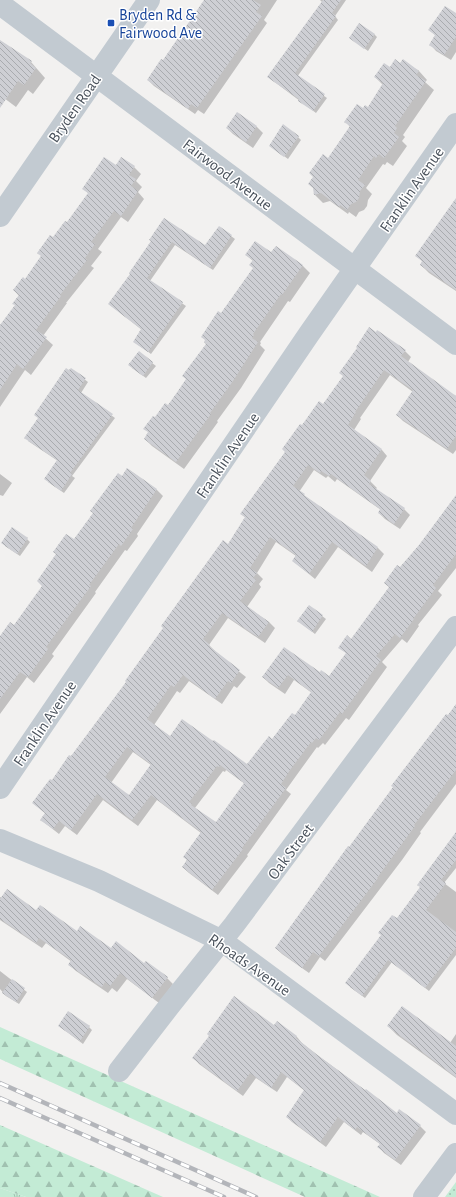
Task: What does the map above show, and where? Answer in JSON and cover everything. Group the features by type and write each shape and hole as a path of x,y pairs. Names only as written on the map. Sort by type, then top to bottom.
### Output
{"street":[{"name":"Bryden Road","path":"0,216 149,0"},
{"name":"Fairwood Avenue","path":"0,4 456,344"},
{"name":"Franklin Avenue","path":"0,788 305,340 456,124"},
{"name":"Oak Street","path":"119,1072 170,1005 222,941 456,627"},
{"name":"Rhoads Avenue","path":"0,840 99,881 222,941 456,1114"},
{"path":"424,1197 456,1154"}],"green space":[{"path":"0,1027 380,1197 305,1197 0,1059"},
{"path":"0,1125 163,1197 26,1197 0,1188"},
{"path":"456,1182 456,1197 445,1197"},
{"path":"0,1188 26,1197 0,1197"}],"building":[{"path":"204,0 253,0 261,5 256,12 262,16 197,108 191,104 188,109 147,80 161,59 163,60"},
{"path":"323,0 341,0 332,13 336,16 295,73 325,94 313,111 298,101 299,99 267,77"},
{"path":"445,6 456,13 456,37 444,55 429,45 435,35 428,30"},
{"path":"359,23 375,34 364,49 349,38"},
{"path":"0,40 32,61 30,63 36,68 24,85 18,81 0,108"},
{"path":"395,59 400,63 403,59 419,71 416,75 426,81 395,126 397,128 394,133 399,137 384,158 379,154 376,158 374,156 358,180 365,185 360,191 359,198 356,202 351,204 347,210 340,205 339,207 321,193 314,195 313,188 308,184 313,177 309,173 323,154 328,158 350,126 344,122 357,104 363,108 365,105 368,107 383,83 374,77 384,63 390,67"},
{"path":"237,112 257,126 246,142 226,128"},
{"path":"283,124 299,136 284,157 269,146"},
{"path":"104,157 116,165 121,157 135,166 129,175 136,179 131,186 138,191 121,216 114,211 91,242 95,244 85,258 87,260 60,295 61,296 36,330 47,337 23,369 17,364 0,390 0,325 15,305 12,304 19,295 13,290 23,277 25,279 41,256 37,253 50,235 53,237 65,221 67,222 88,193 82,189"},
{"path":"456,198 456,290 420,265 422,261 415,256"},
{"path":"164,218 205,245 219,226 232,235 210,268 172,242 147,278 183,302 148,352 133,342 141,329 108,304 130,274 129,273 151,241 149,240"},
{"path":"255,241 271,252 276,246 303,265 253,334 254,335 252,338 258,342 210,413 211,414 176,462 144,439 148,432 143,429 153,416 155,417 165,403 168,405 178,391 186,379 182,376 206,344 204,342 205,340 201,337 218,311 221,313 253,268 249,265 253,260 245,255"},
{"path":"369,327 376,332 377,330 406,350 401,356 456,396 456,436 447,449 396,415 413,390 384,370 355,412 348,425 382,449 364,475 371,481 369,484 405,508 394,524 378,513 380,509 331,474 329,476 321,471 320,473 308,465 293,486 378,547 366,566 332,542 309,574 292,561 296,555 270,537 250,568 257,573 253,578 256,580 240,601 269,622 258,637 222,613 203,639 210,645 209,646 240,670 231,683 228,681 215,699 183,675 174,687 171,685 147,719 170,736 182,719 247,764 269,736 272,739 292,713 295,715 311,692 288,675 278,688 262,677 284,647 320,672 321,670 329,676 346,653 338,648 347,635 351,639 389,587 384,583 397,565 400,567 419,545 456,495 456,554 433,585 436,588 400,638 395,634 376,656 381,660 342,714 340,712 319,740 316,738 312,743 311,742 290,770 281,784 286,788 212,890 182,867 187,860 183,857 201,832 151,795 132,820 97,794 71,830 59,821 53,829 40,820 45,813 32,803 50,779 52,780 69,755 71,756 126,682 125,681 163,628 161,626 223,540 228,544 245,517 240,514 285,452 282,449 319,401 323,404 343,376 339,373 357,348 356,347","holes":["127,747 151,764 129,795 105,777","220,765 244,783 216,822 191,805 192,804 189,802 217,766 219,767"]},
{"path":"139,351 153,362 143,376 128,365"},
{"path":"66,368 69,370 71,368 86,378 78,390 113,414 70,473 72,474 61,491 44,479 57,460 24,438 38,418 34,415"},
{"path":"127,468 157,489 131,528 133,529 121,546 119,544 89,585 91,586 46,647 48,649 28,677 20,672 0,699 0,636 10,622 14,625 42,586 37,581 56,554 53,552 66,534 74,539 93,513 90,511 118,473 122,476"},
{"path":"12,527 28,538 17,554 1,543"},
{"path":"309,605 323,615 312,632 297,621"},
{"path":"456,704 456,770 414,825 415,826 378,878 319,956 313,952 302,968 275,948 348,846 349,847 393,787 391,786 446,714 448,715"},
{"path":"456,832 456,860 441,880 446,883 426,910 456,932 456,948 425,988 388,960 362,996 345,983 381,935 378,933 392,915 397,918 420,887 417,885"},
{"path":"7,889 36,910 40,905 77,931 80,926 111,948 116,941 144,963 146,961 168,977 152,998 120,973 110,986 105,982 102,987 68,965 71,960 39,938 36,943 0,919 0,899"},
{"path":"12,979 25,988 16,1002 2,993"},
{"path":"234,996 274,1025 277,1021 297,1036 296,1038 316,1054 365,1090 366,1089 397,1113 399,1109 421,1125 395,1160 377,1147 380,1144 357,1127 355,1130 338,1117 320,1142 286,1117 304,1090 281,1072 271,1088 250,1073 237,1091 192,1058 209,1036 207,1034"},
{"path":"402,1006 456,1046 456,1077 387,1026"},
{"path":"68,1011 90,1026 80,1041 58,1026"}],"railway":[{"path":"0,1083 256,1197"},
{"path":"0,1098 224,1197"}],"place":[{"name":"Bryden Rd & Fairwood Ave","path":"111,23"}]}
